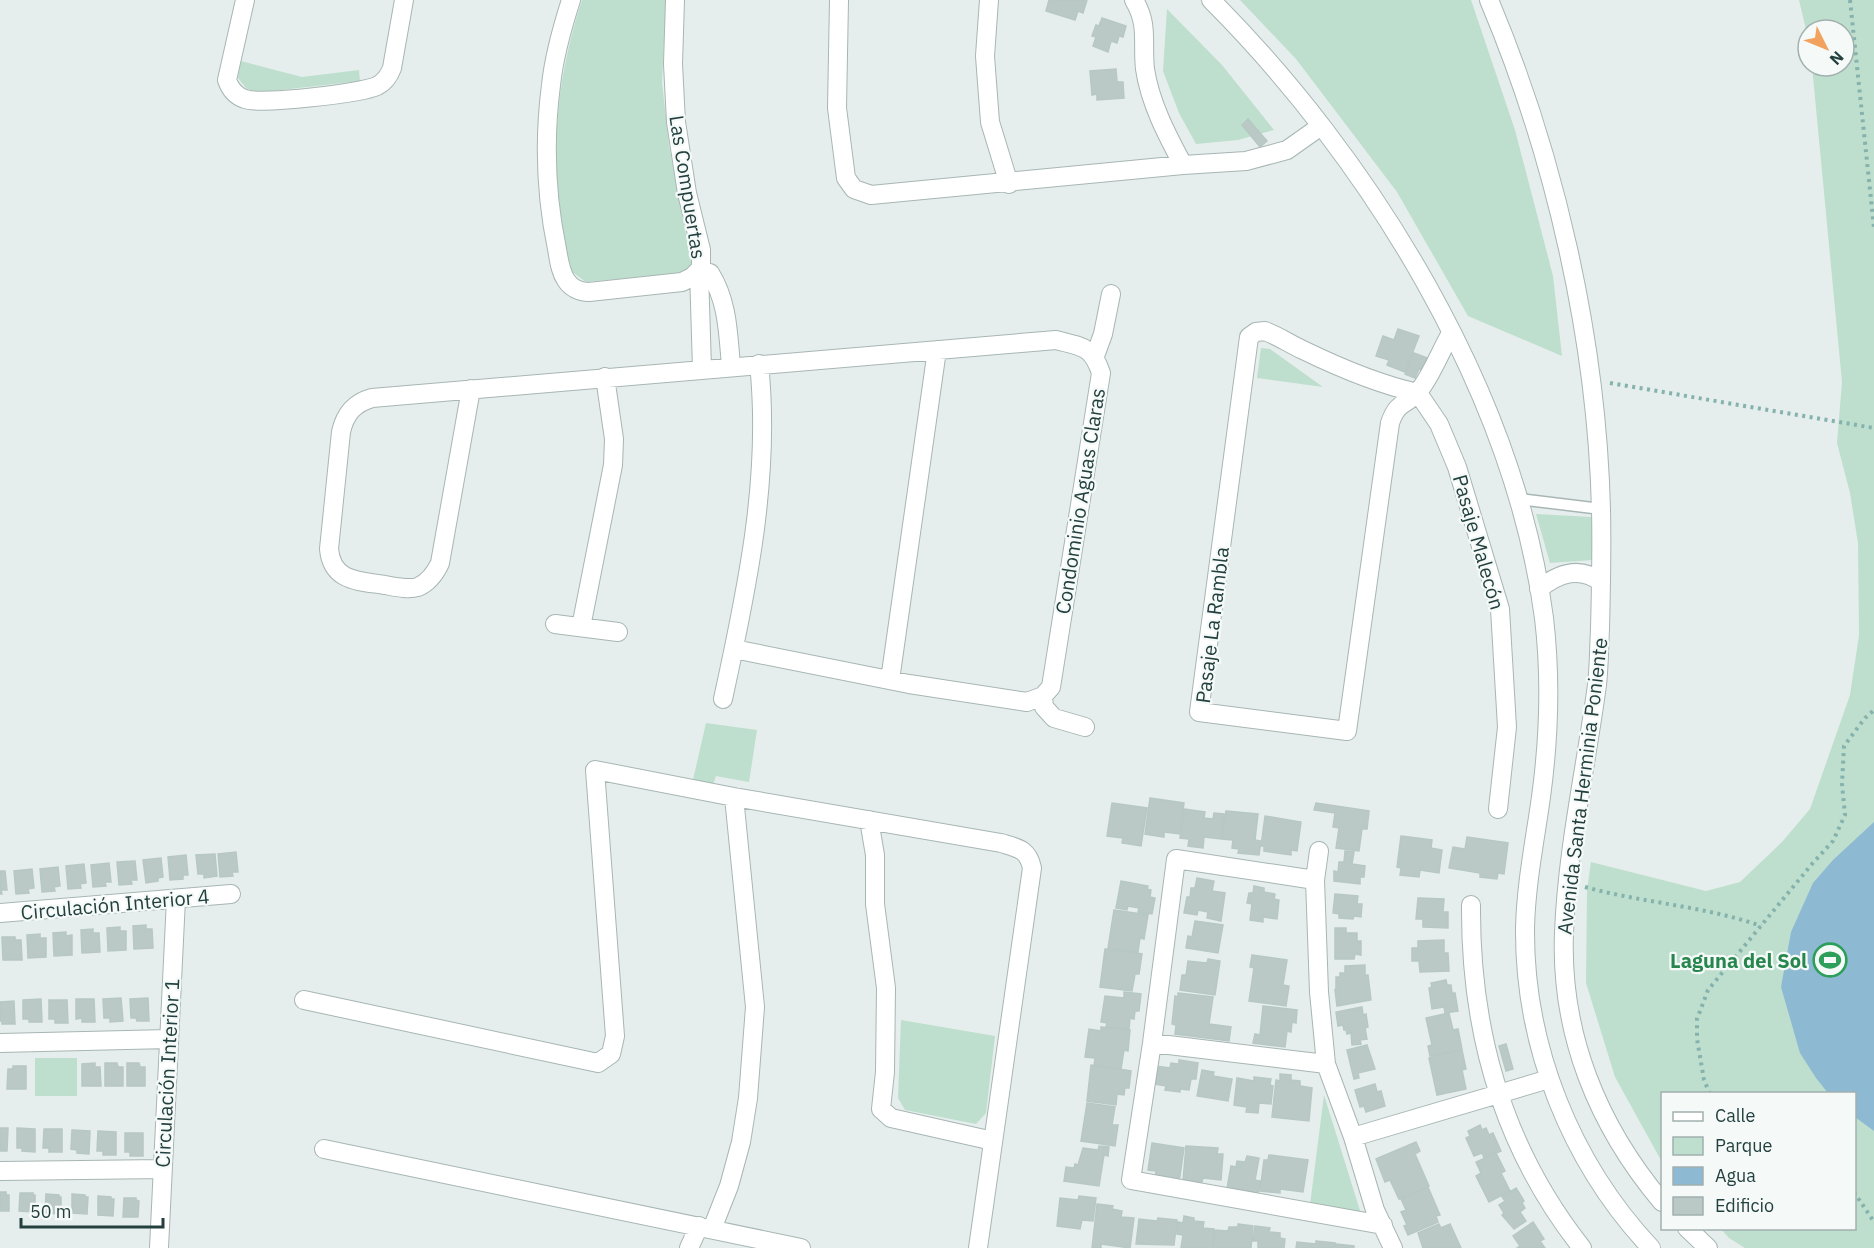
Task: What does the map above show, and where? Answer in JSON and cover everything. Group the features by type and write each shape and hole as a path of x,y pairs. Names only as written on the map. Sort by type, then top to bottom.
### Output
{"street":[{"path":"245,0 227,80 233,91 240,97 261,102 359,90 380,84 387,78 392,68 404,0"},
{"name":"Las Compuertas","path":"571,0 555,60 548,117 548,184 553,233 563,275 577,290 589,292 682,282 699,271 702,255 687,193 675,114 673,64 675,0"},
{"path":"839,0 837,108 846,178 854,189 871,195 1246,161 1287,150 1321,126"},
{"path":"989,0 985,56 990,122 1009,183"},
{"path":"1134,0 1142,14 1145,35 1145,69 1160,119 1183,165"},
{"path":"1211,0 1255,46 1321,126 1377,205 1412,261 1451,333 1488,413 1518,499 1539,588 1547,648 1546,755 1525,928 1533,1015 1549,1079 1567,1123 1594,1174 1613,1203 1651,1248"},
{"name":"Avenida Santa Herminia Poniente","path":"1488,0 1534,123 1557,204 1588,366 1598,453 1601,509 1598,681 1565,904 1563,935 1565,977 1572,1028 1590,1087 1612,1133 1661,1201"},
{"path":"702,369 699,271 710,273 723,297 730,366"},
{"path":"471,389 440,563 436,572 424,584 411,589 357,581 342,576 332,564 329,549 342,432 347,415 358,404 372,398 471,389 605,377 702,369 730,366 1056,340 1080,346 1095,356 1106,324 1111,294"},
{"name":"Pasaje La Rambla","path":"1265,331 1360,376 1391,387 1418,393 1401,403 1394,411 1390,423 1347,731 1199,712 1247,342 1256,332 1265,331"},
{"path":"1418,393 1451,333"},
{"path":"890,680 937,350"},
{"name":"Condominio Aguas Claras","path":"1043,696 1052,687 1101,373 1095,356"},
{"path":"723,699 734,649 762,475 764,404 759,364"},
{"path":"581,627 613,465 614,439 605,377"},
{"name":"Pasaje Malecón","path":"1418,393 1439,424 1457,467 1500,609 1508,727 1498,809"},
{"path":"1539,588 1555,577 1573,572 1589,575 1601,582"},
{"path":"555,624 618,632"},
{"path":"734,649 909,684 1027,702 1043,696 1044,707 1054,718 1084,727"},
{"path":"304,1000 598,1063 611,1054 615,1036 595,770 1019,848 1030,858 1032,868 978,1248"},
{"path":"689,1248 712,1234 741,1142 748,1098 755,1007 734,796"},
{"path":"870,820 875,855 875,904 886,988 885,1072 881,1109 891,1118 993,1141"},
{"path":"1319,851 1315,880 1319,992 1326,1064 1353,1137 1374,1210 1393,1248"},
{"path":"1315,880 1176,859 1131,1180 1383,1226"},
{"name":"Circulación Interior 4","path":"0,913 231,894"},
{"name":"Circulación Interior 1","path":"159,1248 176,899"},
{"path":"1472,905 1472,961 1477,1006 1484,1046 1499,1094 1531,1169 1557,1213 1582,1248"},
{"path":"0,1043 169,1039"},
{"path":"1152,1042 1326,1064"},
{"path":"1353,1137 1549,1079"},
{"path":"324,1149 712,1234 801,1248"},
{"path":"0,1171 163,1169"},
{"path":"1690,1230 1708,1248"}],"lane":[{"path":"1518,499 1601,509"}],"path":[{"path":"1850,0 1874,228"},
{"path":"1610,383 1874,428"},
{"path":"1709,1092 1700,1061 1697,1039 1697,1019 1708,990 1833,841 1845,815 1842,784 1844,747 1865,718 1874,710"},
{"path":"1590,889 1734,916 1761,926"},
{"path":"1856,1195 1874,1222"}],"green space":[{"path":"582,0 666,0 662,82 669,145 685,230 694,261 690,269 681,273 586,282 571,271 559,199 556,141 564,70"},
{"path":"1240,0 1471,0 1515,130 1553,276 1562,356 1468,316 1397,192 1296,59"},
{"name":"Laguna del Sol","path":"1799,0 1874,0 1874,1248 1745,1248 1729,1238 1722,1230 1856,1230 1856,1092 1661,1092 1661,1160 1615,1077 1586,983 1587,890 1591,862 1706,891 1740,882 1782,842 1810,809 1850,695 1859,635 1858,543 1850,493 1837,443 1842,382 1813,78 1856,78 1856,18 1803,18"},
{"path":"1167,9 1222,65 1274,130 1238,140 1196,144 1179,113 1163,71"},
{"path":"241,61 302,77 359,70 360,81 255,93 246,88 238,78"},
{"path":"1261,348 1270,349 1323,387 1257,378"},
{"path":"1536,514 1592,517 1593,560 1550,563"},
{"path":"706,723 757,730 749,782 716,776 709,796 690,793"},
{"path":"901,1020 995,1036 986,1113 976,1124 905,1110 898,1098"},
{"path":"35,1058 77,1058 77,1096 35,1096"},
{"path":"1324,1095 1362,1217 1310,1205"}],"water":[{"name":"Laguna del Sol","path":"1874,822 1874,1131 1856,1118 1856,1092 1827,1092 1816,1078 1800,1053 1781,987 1791,932 1813,883 1833,860"}],"building":[{"path":"1049,0 1087,0 1083,13 1078,11 1075,20 1046,11"},
{"path":"1102,18 1126,26 1123,37 1119,36 1117,43 1111,41 1108,52 1093,46 1096,37 1092,36 1096,25 1099,26"},
{"path":"1116,69 1117,82 1123,82 1124,98 1097,100 1097,94 1092,95 1090,71"},
{"path":"1248,119 1267,141 1260,147 1242,125"},
{"path":"1398,329 1419,336 1405,372 1387,365 1389,360 1376,356 1383,336 1394,340"},
{"path":"1414,353 1427,358 1422,370 1419,369 1415,378 1405,374"},
{"path":"1150,798 1184,803 1180,834 1164,832 1164,837 1145,834"},
{"path":"1112,803 1147,808 1141,846 1122,843 1123,838 1107,836"},
{"path":"1316,803 1369,811 1367,829 1362,829 1359,851 1336,848 1339,828 1333,827 1335,813 1314,810"},
{"path":"1184,809 1205,812 1204,818 1213,819 1214,813 1224,814 1221,839 1204,837 1203,848 1188,846 1189,839 1180,838"},
{"path":"1226,811 1258,814 1255,840 1261,841 1259,855 1238,853 1239,849 1232,848 1233,840 1222,839"},
{"path":"1265,816 1301,822 1297,851 1291,850 1291,855 1264,851 1264,846 1261,846"},
{"path":"1401,836 1432,840 1431,848 1442,850 1439,873 1420,870 1419,877 1400,875 1401,868 1397,867"},
{"path":"1467,837 1508,843 1504,874 1498,873 1497,879 1480,877 1480,873 1449,868 1453,847 1465,849"},
{"path":"1345,851 1354,852 1352,864 1365,866 1364,877 1360,877 1360,884 1334,881 1334,871 1338,872 1339,862 1344,862"},
{"path":"236,852 238,872 232,872 233,876 220,877 218,854"},
{"path":"215,854 217,876 204,878 204,874 198,874 196,855"},
{"path":"186,855 188,875 183,875 183,879 170,880 168,857"},
{"path":"161,858 163,877 158,878 158,881 146,883 143,860"},
{"path":"135,861 137,880 131,880 132,884 119,885 117,862"},
{"path":"109,863 111,882 105,882 106,886 93,887 91,865"},
{"path":"84,864 86,883 80,884 81,888 68,889 66,866"},
{"path":"58,867 60,886 54,887 55,891 42,892 40,869"},
{"path":"32,869 34,888 28,889 29,893 16,894 14,871"},
{"path":"0,871 5,871 7,890 1,890 2,894 0,894"},
{"path":"1197,878 1214,881 1212,891 1225,893 1221,921 1207,918 1208,912 1198,910 1197,915 1184,913 1187,897 1190,897 1191,888 1195,888"},
{"path":"1121,881 1148,886 1147,889 1151,890 1150,897 1155,898 1152,914 1138,912 1139,908 1128,906 1127,910 1116,908"},
{"path":"1254,886 1264,888 1264,892 1275,894 1274,899 1279,900 1277,919 1263,917 1263,922 1250,920 1252,904 1247,903 1249,893 1253,893"},
{"path":"1335,894 1358,896 1357,904 1362,904 1361,917 1339,918 1339,914 1333,913"},
{"path":"1418,898 1444,899 1443,912 1448,912 1448,928 1423,927 1423,919 1416,919"},
{"path":"1114,910 1148,915 1144,939 1140,938 1138,952 1108,948"},
{"path":"1195,921 1223,925 1218,953 1186,948 1188,936 1192,937"},
{"path":"146,925 146,929 152,929 153,948 134,949 133,926"},
{"path":"120,927 120,931 126,931 126,950 108,951 107,928"},
{"path":"1335,928 1346,928 1346,933 1357,933 1357,941 1361,941 1361,955 1355,954 1354,959 1335,959"},
{"path":"93,929 93,933 99,933 100,952 82,953 81,930"},
{"path":"66,932 66,936 72,935 72,955 54,956 53,933"},
{"path":"40,934 40,938 46,938 46,957 28,958 27,935"},
{"path":"2,937 15,937 15,940 21,940 22,960 3,960"},
{"path":"1444,940 1444,953 1448,953 1449,971 1420,972 1419,961 1412,961 1412,948 1418,948 1418,941"},
{"path":"1105,949 1142,954 1139,974 1135,974 1132,991 1100,987"},
{"path":"1252,955 1287,960 1283,985 1289,986 1286,1006 1249,1001 1254,968 1250,967"},
{"path":"1208,959 1220,961 1215,995 1180,990 1182,975 1186,975 1188,961 1207,963"},
{"path":"1365,965 1371,1000 1337,1006 1336,977 1340,977 1340,973 1345,973 1345,966"},
{"path":"1446,980 1447,985 1451,985 1452,993 1455,993 1458,1011 1445,1013 1444,1007 1432,1009 1429,988 1432,987 1431,983"},
{"path":"1124,992 1141,994 1139,1011 1135,1011 1134,1019 1130,1018 1129,1029 1106,1027 1107,1023 1101,1022 1105,996 1124,998"},
{"path":"1178,993 1213,997 1209,1024 1231,1027 1229,1041 1175,1034 1176,1025 1172,1024 1175,996 1178,997"},
{"path":"121,998 123,1021 110,1022 110,1018 104,1018 103,999"},
{"path":"148,998 149,1021 137,1021 136,1018 131,1018 130,999"},
{"path":"41,999 42,1022 29,1022 29,1019 23,1019 23,1000"},
{"path":"76,999 94,999 95,1022 82,1022 82,1018 76,1019"},
{"path":"49,1000 67,1000 68,1023 55,1023 55,1019 49,1019"},
{"path":"14,1001 15,1024 2,1024 0,1002"},
{"path":"1263,1006 1297,1010 1296,1023 1292,1022 1291,1032 1287,1031 1285,1047 1253,1043 1255,1034 1260,1035"},
{"path":"1362,1007 1363,1015 1366,1014 1367,1039 1360,1040 1361,1044 1352,1045 1351,1033 1347,1034 1343,1025 1338,1026 1336,1012"},
{"path":"1449,1013 1453,1030 1458,1029 1462,1049 1430,1056 1428,1046 1432,1045 1426,1018"},
{"path":"1101,1027 1130,1030 1128,1051 1124,1050 1121,1069 1094,1066 1095,1058 1085,1057 1089,1029 1101,1031"},
{"path":"1506,1044 1513,1069 1506,1071 1499,1046"},
{"path":"1367,1045 1375,1069 1358,1073 1359,1078 1354,1079 1347,1050"},
{"path":"1462,1050 1466,1069 1462,1070 1466,1089 1437,1095 1429,1058"},
{"path":"1179,1060 1198,1063 1196,1079 1191,1079 1189,1090 1180,1089 1180,1092 1165,1090 1166,1086 1154,1084 1156,1066 1170,1068 1171,1063 1179,1064"},
{"path":"95,1063 95,1067 100,1067 101,1086 82,1086 82,1064"},
{"path":"105,1063 117,1063 118,1067 123,1067 123,1086 105,1086"},
{"path":"127,1063 139,1063 140,1067 145,1067 145,1086 127,1086"},
{"path":"1091,1065 1131,1071 1129,1088 1125,1088 1124,1095 1117,1094 1116,1105 1087,1101"},
{"path":"13,1066 26,1066 26,1089 7,1089 8,1069 13,1069"},
{"path":"1202,1070 1214,1072 1213,1076 1232,1079 1228,1101 1197,1096"},
{"path":"1280,1074 1291,1075 1291,1080 1300,1081 1300,1086 1312,1088 1309,1121 1272,1117 1276,1080 1280,1081"},
{"path":"1254,1077 1271,1079 1270,1085 1273,1086 1271,1104 1259,1103 1258,1113 1246,1112 1247,1107 1234,1105 1237,1078 1254,1081"},
{"path":"1375,1084 1377,1092 1381,1091 1385,1106 1366,1112 1364,1106 1360,1107 1355,1090"},
{"path":"1087,1103 1115,1107 1112,1125 1118,1125 1115,1146 1081,1141"},
{"path":"1480,1125 1482,1130 1486,1128 1489,1135 1493,1133 1501,1151 1484,1158 1482,1153 1474,1156 1466,1138 1470,1136 1468,1131"},
{"path":"0,1128 8,1128 7,1151 0,1151"},
{"path":"17,1128 35,1129 35,1152 22,1151 22,1148 17,1148"},
{"path":"44,1129 62,1129 62,1152 49,1152 49,1148 43,1148"},
{"path":"72,1130 90,1131 89,1154 77,1153 77,1150 71,1149"},
{"path":"98,1131 116,1132 116,1155 103,1155 103,1151 97,1151"},
{"path":"125,1133 143,1133 143,1156 130,1156 130,1152 125,1152"},
{"path":"1416,1142 1420,1151 1415,1154 1429,1186 1399,1199 1390,1180 1385,1182 1376,1159"},
{"path":"1152,1143 1184,1148 1179,1183 1155,1179 1156,1171 1148,1170"},
{"path":"1099,1146 1109,1147 1108,1156 1104,1155 1099,1186 1064,1181 1066,1167 1074,1168 1075,1164 1078,1165 1083,1148 1098,1150"},
{"path":"1186,1146 1218,1148 1217,1154 1223,1154 1221,1180 1203,1178 1202,1182 1183,1181"},
{"path":"1496,1153 1505,1171 1501,1173 1510,1191 1489,1202 1476,1176 1481,1173 1476,1162"},
{"path":"1269,1155 1308,1160 1303,1192 1280,1189 1280,1193 1260,1191 1264,1160 1268,1160"},
{"path":"1247,1156 1259,1158 1255,1180 1260,1181 1258,1193 1236,1189 1235,1196 1226,1194 1231,1166 1236,1167 1237,1161 1245,1162"},
{"path":"1428,1187 1440,1215 1436,1216 1438,1222 1408,1235 1404,1226 1407,1225 1401,1212 1406,1210 1401,1199"},
{"path":"1516,1188 1524,1201 1522,1203 1525,1208 1520,1212 1526,1221 1514,1229 1502,1215 1504,1213 1499,1205 1505,1201 1502,1197"},
{"path":"0,1192 6,1192 6,1195 9,1195 9,1211 0,1211"},
{"path":"20,1193 35,1195 35,1212 19,1211"},
{"path":"46,1194 61,1197 61,1214 45,1213"},
{"path":"72,1194 88,1197 87,1214 72,1213"},
{"path":"98,1196 114,1199 113,1216 98,1215"},
{"path":"1079,1196 1096,1198 1093,1221 1082,1220 1080,1229 1057,1226 1060,1198 1078,1200"},
{"path":"124,1198 136,1198 139,1201 138,1217 123,1217"},
{"path":"1097,1204 1113,1206 1112,1209 1122,1211 1121,1217 1134,1218 1130,1248 1101,1244 1101,1248 1092,1248"},
{"path":"1184,1216 1194,1218 1194,1221 1204,1222 1203,1228 1214,1229 1212,1248 1181,1248 1183,1235 1177,1234 1178,1222 1183,1223"},
{"path":"1158,1218 1177,1220 1174,1245 1136,1244 1139,1219 1157,1221"},
{"path":"1533,1222 1544,1239 1540,1241 1545,1248 1517,1248 1520,1246 1513,1236"},
{"path":"1238,1224 1253,1226 1251,1248 1213,1248 1215,1230 1228,1231 1229,1227 1238,1227"},
{"path":"1439,1224 1441,1228 1450,1224 1461,1248 1423,1248 1418,1233"},
{"path":"1255,1226 1270,1228 1269,1232 1280,1233 1280,1238 1285,1239 1284,1248 1258,1248 1258,1241 1253,1241"},
{"path":"1316,1241 1335,1243 1334,1248 1296,1248 1297,1242 1316,1244"},
{"path":"1336,1244 1354,1246 1354,1248 1335,1248"}],"place":[{"name":"Laguna del Sol","path":"1830,960"}]}
